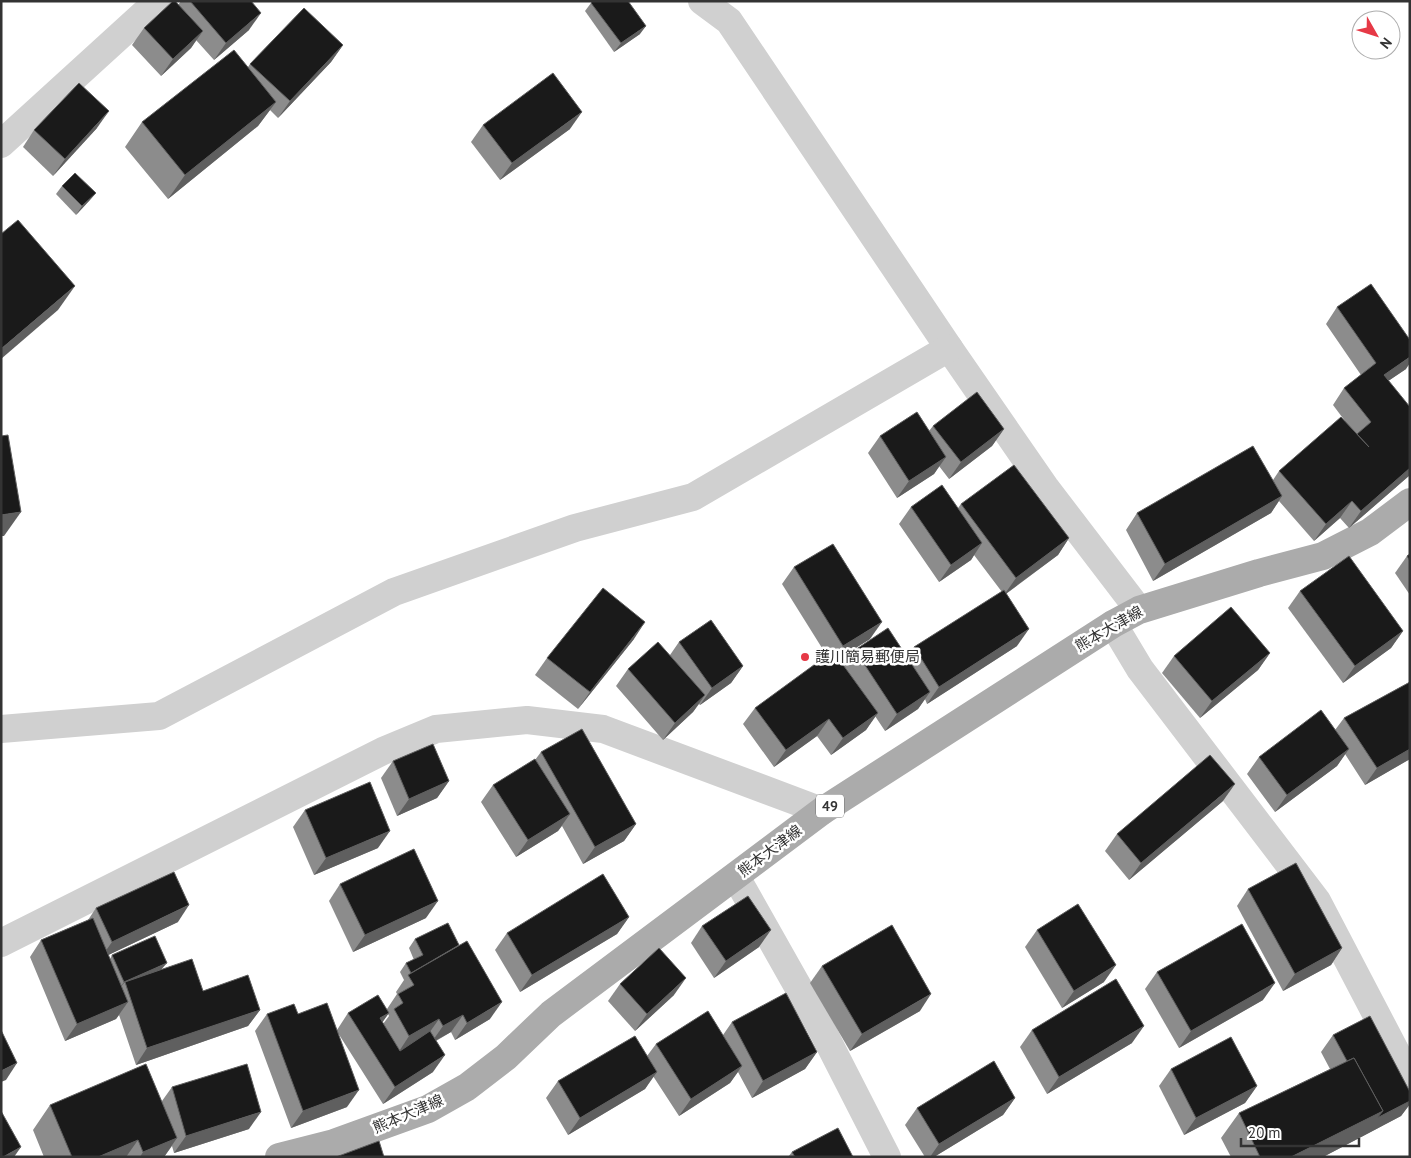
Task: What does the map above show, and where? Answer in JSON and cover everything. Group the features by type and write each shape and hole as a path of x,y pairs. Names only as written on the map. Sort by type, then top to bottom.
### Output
{"main road":[{"name":"熊本大津線","path":"279,1157 334,1143 418,1113 467,1087 506,1057 551,1014 822,811 1113,624 1140,610 1259,573 1323,556 1370,532 1410,502"}],"street":[{"path":"1,144 158,1"},
{"path":"702,1 729,22 949,348 1045,486 1140,610"},
{"path":"1,730 159,716 394,592 575,528 693,497 949,348"},
{"path":"1113,624 1140,669 1317,901 1403,1051 1410,1086"},
{"path":"1,943 383,751 436,729 528,720 603,729 822,811"},
{"path":"736,877 819,1024 887,1157"}],"building":[{"path":"173,1 203,31 173,59 144,28"},
{"path":"190,1 251,1 261,13 226,43"},
{"path":"593,1 628,1 646,26 621,43 591,3"},
{"path":"304,8 343,45 290,101 250,64"},
{"path":"234,50 276,102 185,175 142,122"},
{"path":"553,73 582,112 512,163 483,125"},
{"path":"79,83 109,111 65,159 34,130"},
{"path":"75,173 96,193 82,206 62,186"},
{"path":"18,220 75,286 1,349 1,234"},
{"path":"1371,284 1410,340 1410,357 1384,375 1410,407 1410,468 1361,511 1352,501 1326,524 1279,471 1341,417 1369,447 1357,434 1371,422 1344,388 1376,363 1337,307"},
{"path":"977,392 1004,429 961,462 933,426"},
{"path":"917,412 946,457 909,481 880,436"},
{"path":"8,435 21,512 1,515 1,436"},
{"path":"1253,446 1282,496 1165,564 1137,513"},
{"path":"1014,465 1069,538 1016,578 961,504"},
{"path":"942,485 982,543 951,565 911,507"},
{"path":"833,544 882,622 843,646 794,567"},
{"path":"1349,556 1403,631 1355,666 1300,591"},
{"path":"603,588 645,622 590,692 547,658"},
{"path":"1004,590 1029,629 939,687 914,647"},
{"path":"1231,607 1270,653 1212,701 1174,656"},
{"path":"711,620 743,666 712,688 679,642"},
{"path":"888,628 930,692 897,714 855,650"},
{"path":"658,642 705,695 675,723 628,669"},
{"path":"833,651 878,713 843,738 829,719 786,750 755,708"},
{"path":"1410,682 1410,749 1377,768 1344,718"},
{"path":"1321,710 1349,749 1287,795 1259,757"},
{"path":"582,729 636,824 595,847 541,752"},
{"path":"433,744 449,781 409,799 393,761"},
{"path":"1210,755 1235,784 1141,863 1117,834"},
{"path":"535,759 570,814 528,840 493,785"},
{"path":"370,782 390,831 326,858 305,810"},
{"path":"414,849 438,901 365,935 340,884"},
{"path":"1296,863 1342,948 1295,974 1248,889"},
{"path":"174,872 189,905 112,942 96,908"},
{"path":"603,874 629,917 532,975 507,933"},
{"path":"748,896 771,930 726,961 702,926"},
{"path":"1078,904 1116,965 1074,991 1037,930"},
{"path":"93,918 128,1002 77,1024 41,940"},
{"path":"448,923 459,945 411,973 406,963 423,955 415,939"},
{"path":"1242,924 1275,983 1191,1031 1157,972"},
{"path":"892,925 931,994 862,1034 822,966"},
{"path":"155,936 167,963 124,982 112,955"},
{"path":"467,941 502,1002 467,1023 463,1015 443,1026 439,1019 409,1036 394,1009 403,1003 398,994 414,985 408,975"},
{"path":"659,948 686,978 647,1014 620,984"},
{"path":"192,959 203,991 248,975 260,1010 147,1048 125,982"},
{"path":"1116,979 1144,1026 1059,1077 1032,1030"},
{"path":"786,993 817,1052 763,1081 732,1022"},
{"path":"378,995 389,1013 380,1018 400,1051 430,1031 445,1055 395,1087 348,1013"},
{"path":"327,1003 359,1090 303,1111 267,1014 294,1004 298,1014"},
{"path":"708,1011 742,1066 691,1099 656,1044"},
{"path":"1370,1016 1410,1092 1410,1101 1377,1118 1383,1111 1354,1058 1347,1061 1333,1035"},
{"path":"1,1030 17,1063 1,1071"},
{"path":"635,1036 657,1072 580,1118 558,1081"},
{"path":"1231,1037 1257,1086 1196,1118 1171,1069"},
{"path":"1354,1058 1383,1111 1291,1157 1260,1157 1239,1113"},
{"path":"994,1061 1015,1098 939,1144 917,1108"},
{"path":"146,1064 177,1138 143,1152 138,1140 98,1157 72,1157 50,1105"},
{"path":"247,1064 261,1112 186,1136 172,1087"},
{"path":"1,1111 21,1147 3,1157 1,1157"},
{"path":"838,1128 853,1157 795,1157 792,1152"},
{"path":"379,1141 384,1157 336,1157"}],"place":[{"name":"護川簡易郵便局","path":"805,657"}]}
